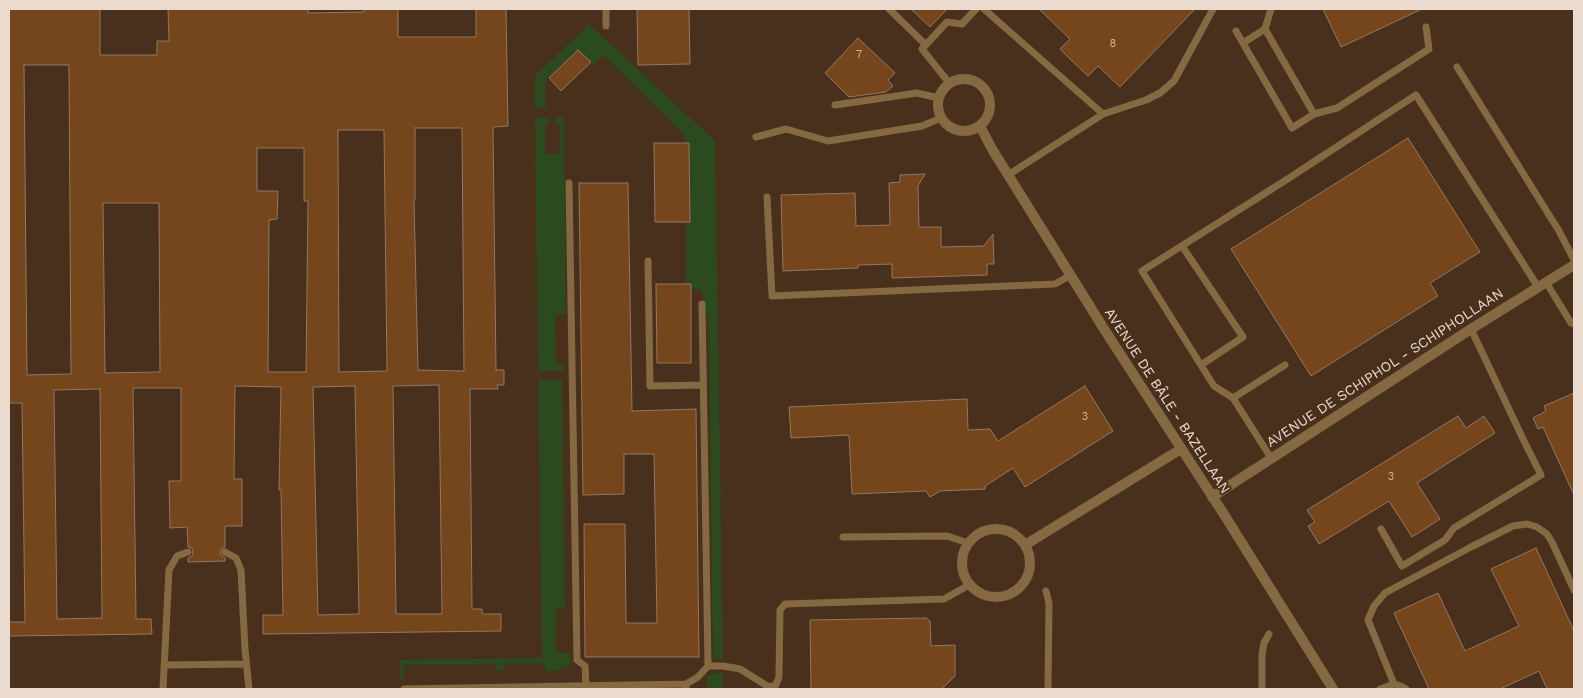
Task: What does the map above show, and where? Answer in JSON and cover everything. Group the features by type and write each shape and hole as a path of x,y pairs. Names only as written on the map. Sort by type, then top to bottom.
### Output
{"street":[{"path":"962,80 970,80 984,89 990,104 989,112 980,126 972,130 954,130 941,118 938,110 939,98 941,93 950,84 962,80"},
{"name":"AVENUE DE BÂLE - BAZELLAAN","path":"980,126 1008,175 1333,689"},
{"name":"AVENUE DE SCHIPHOL - SCHIPHOLLAAN","path":"1212,497 1471,329 1574,265"},
{"path":"1024,545 1181,449"},
{"path":"997,529 1008,531 1017,537 1024,545 1029,556 1029,568 1020,588 1012,593 994,597 976,591 969,585 964,575 962,564 963,553 968,543 980,533 997,529"}],"lane":[{"path":"606,9 606,26"},
{"path":"889,9 926,45"},
{"path":"950,84 922,49 947,22 962,24 976,9"},
{"path":"984,9 1103,114"},
{"path":"1008,175 1103,114 1146,100 1160,93 1174,81 1213,9"},
{"path":"1243,43 1265,29 1271,9"},
{"path":"1236,31 1292,128 1314,114 1337,108 1429,49 1426,27"},
{"path":"1265,29 1314,114"},
{"path":"1457,67 1559,230 1574,260"},
{"path":"835,105 917,93 939,98"},
{"path":"1271,458 1233,398 1214,386 1142,271 1416,95 1542,284 1574,324"},
{"path":"756,137 786,129 828,141 922,126 941,118"},
{"path":"569,184 577,660 585,666 586,686"},
{"path":"767,197 772,296 1055,284 1071,275"},
{"path":"1182,246 1243,337 1201,365"},
{"path":"648,261 650,386 703,385"},
{"path":"404,689 586,686 686,687 708,666 702,304"},
{"path":"1381,530 1402,566 1445,540 1454,528 1541,474 1471,329"},
{"path":"1233,398 1285,365"},
{"path":"1394,684 1368,620 1374,606 1385,593 1471,547 1513,526 1527,524 1537,527 1547,534 1552,542 1574,590"},
{"path":"844,537 947,536 968,543"},
{"path":"163,689 169,570 177,556 188,552"},
{"path":"225,552 236,558 241,570 249,689"},
{"path":"708,666 740,669 769,687 776,684 779,677 780,610 785,604 944,599 969,585"},
{"path":"1046,591 1049,603 1048,689"},
{"path":"1262,689 1262,654 1264,643 1269,634"},
{"path":"165,665 246,664"},
{"path":"1380,689 1394,684 1406,689"}],"green space":[{"path":"589,24 715,141 723,659 715,659 713,656 709,325 702,290 691,289 690,284 686,284 686,222 690,222 689,143 684,143 684,134 603,55 593,65 578,50 545,81 546,108 535,108 535,76"},
{"path":"564,116 566,314 555,315 556,364 563,364 563,371 538,371 535,117 549,118 549,125 545,125 545,153 560,154 560,125 555,125 555,118"},
{"path":"538,380 562,380 565,609 556,610 556,653 571,653 570,665 554,671 545,671 545,663 504,664 504,670 496,670 496,664 405,665 404,679 400,679 400,660 542,658"},
{"path":"712,673 723,673 723,689 707,689 707,677"}],"building":[{"path":"9,9 100,9 100,55 157,55 157,41 169,41 168,9 308,9 308,13 364,12 364,9 398,9 398,37 476,37 476,9 506,9 508,126 493,127 496,370 504,370 504,385 497,385 498,389 470,389 472,609 482,609 482,614 501,614 501,631 263,634 263,615 283,615 281,490 279,490 281,387 235,386 234,479 242,479 242,526 225,526 225,547 220,552 225,561 188,562 188,558 192,556 193,552 192,548 188,547 187,527 170,528 169,481 181,481 181,388 133,388 136,619 151,619 152,634 9,636 9,622 25,622 22,403 9,403","holes":["24,65 69,65 71,374 27,375","415,128 462,128 464,371 418,370 414,200","338,130 384,130 387,371 339,372","257,148 304,148 304,201 308,201 306,372 268,372 269,220 277,219 278,191 257,191","103,203 159,203 160,372 105,373","439,385 442,614 396,614 393,386","355,386 359,614 318,615 313,387","100,389 102,618 57,619 54,390"]},
{"path":"637,9 689,9 690,64 638,65"},
{"path":"911,9 947,9 930,27"},
{"path":"1039,9 1195,9 1120,87 1098,66 1088,76 1072,61 1060,49 1070,39"},
{"path":"1323,9 1422,9 1341,47"},
{"path":"858,38 895,73 888,80 893,86 886,92 849,97 825,73"},
{"path":"578,50 591,62 561,91 549,78"},
{"path":"1408,138 1480,252 1430,283 1438,296 1311,376 1231,249"},
{"path":"654,143 689,143 690,222 655,222"},
{"path":"925,174 918,186 919,227 941,227 941,247 984,246 993,234 994,264 987,264 987,275 892,278 892,264 858,265 858,268 783,271 781,195 855,193 856,226 890,225 889,183 900,182 900,175"},
{"path":"579,183 628,183 632,411 696,409 699,657 585,657 584,524 625,524 626,623 657,623 654,454 624,454 624,494 583,495"},
{"path":"656,284 691,284 691,363 657,363"},
{"path":"1085,386 1113,431 1025,487 1013,468 985,486 985,489 940,491 930,497 926,491 852,494 849,435 791,438 789,407 967,399 968,430 990,429 998,441"},
{"path":"1574,393 1574,495 1543,427 1538,429 1533,418 1546,411 1544,406"},
{"path":"1458,416 1466,428 1484,416 1495,433 1417,483 1440,519 1412,537 1389,501 1319,544 1308,526 1315,522 1307,510"},
{"path":"1536,548 1574,631 1574,689 1547,689 1539,671 1500,689 1429,689 1394,613 1438,593 1465,651 1519,626 1491,569"},
{"path":"926,618 930,621 931,646 955,645 955,676 942,689 811,689 810,620"}]}
